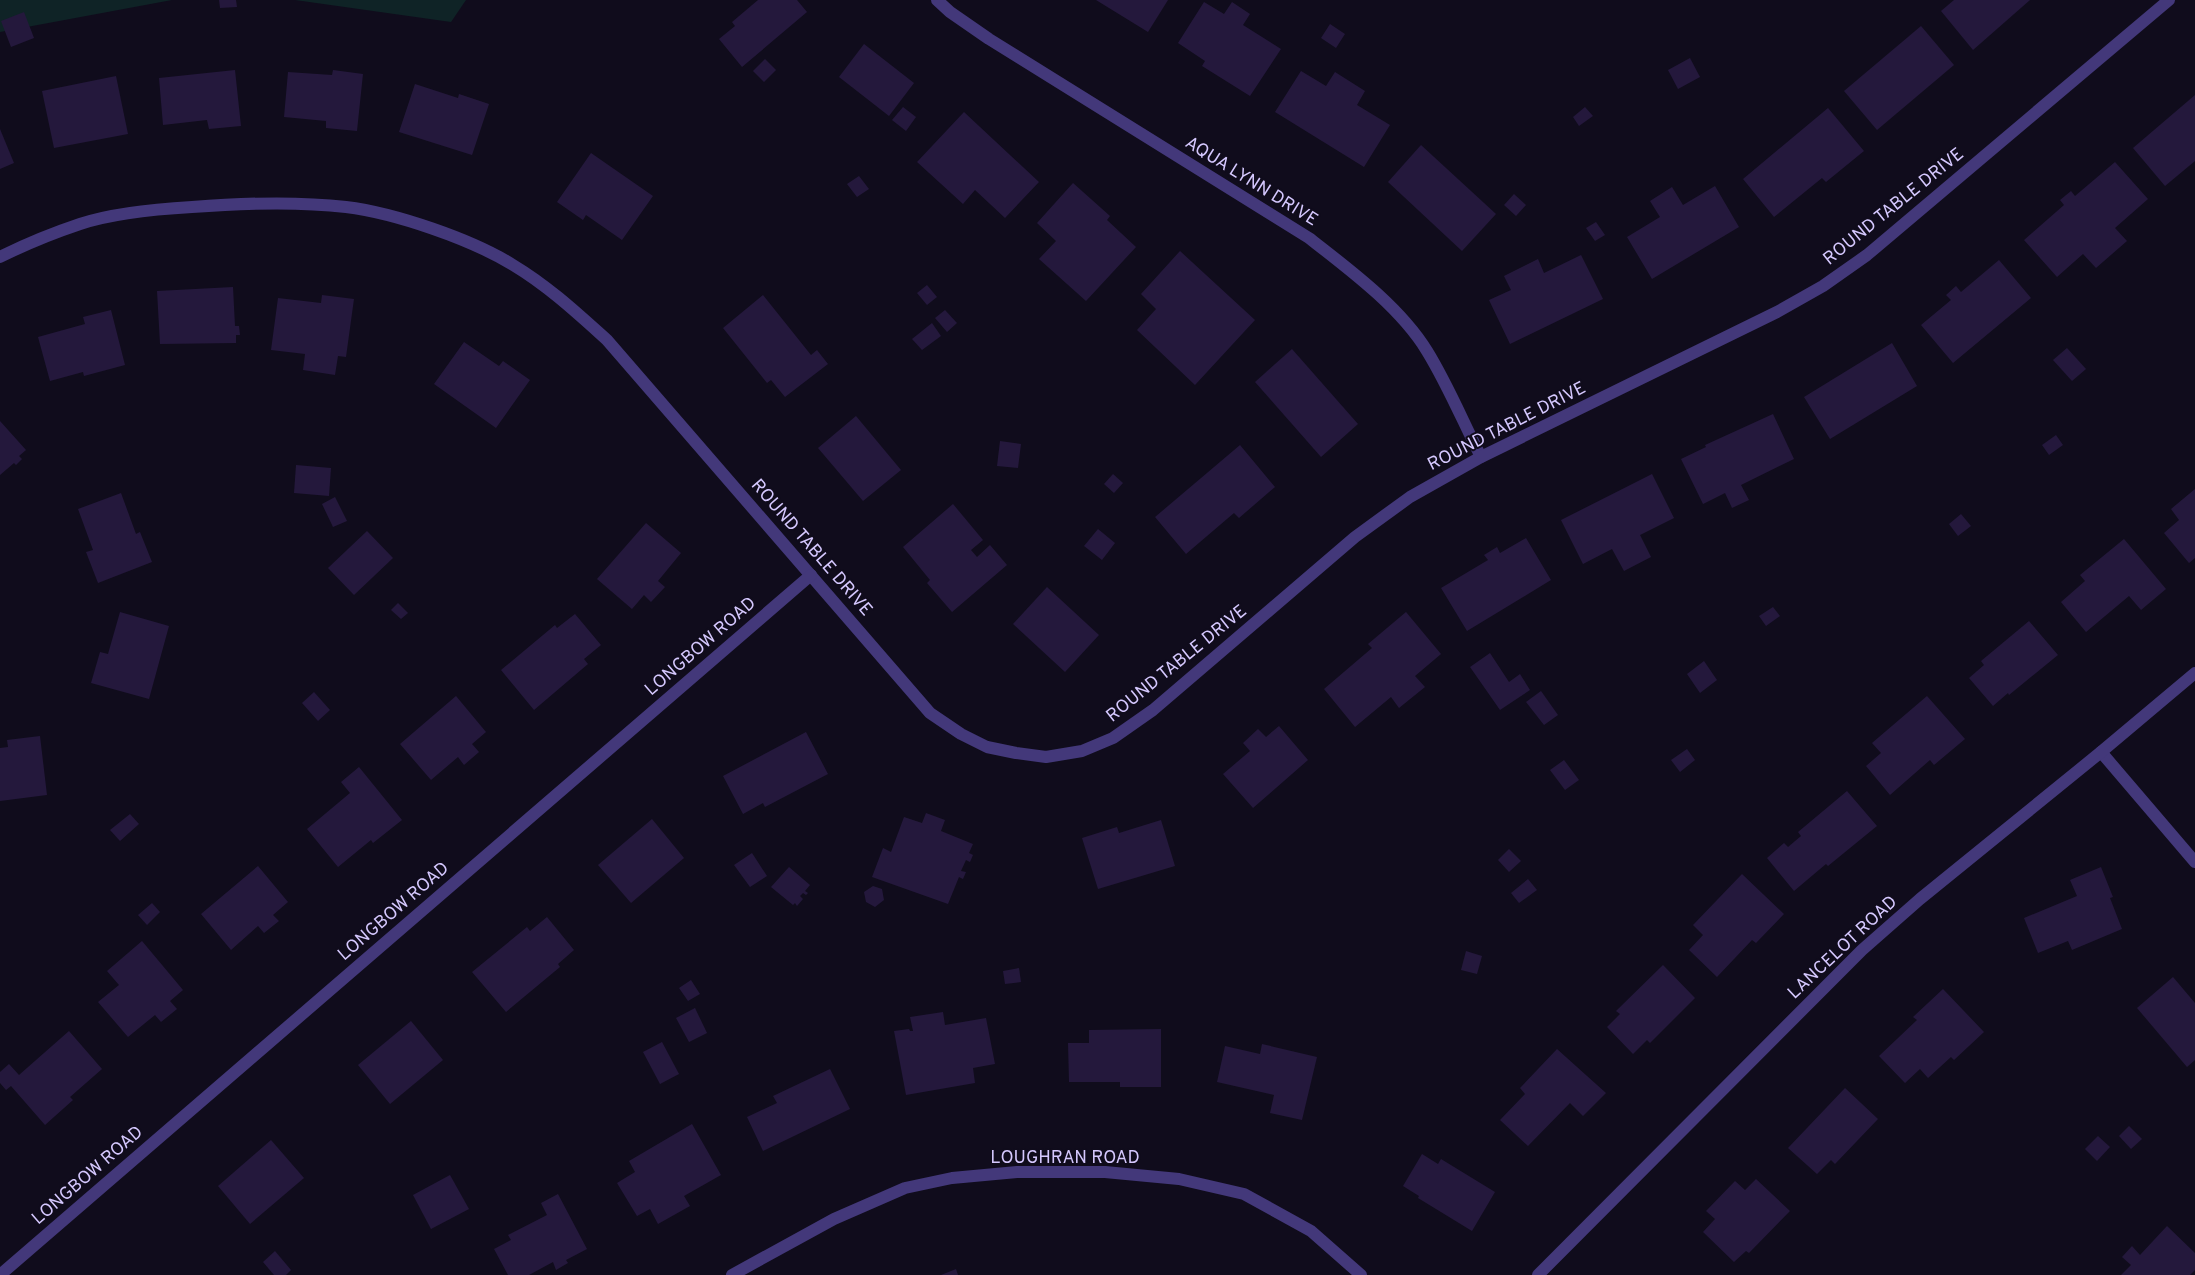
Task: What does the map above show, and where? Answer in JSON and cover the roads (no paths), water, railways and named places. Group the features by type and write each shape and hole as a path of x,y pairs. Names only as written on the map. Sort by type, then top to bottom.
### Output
{"street":[{"name":"AQUA LYNN DRIVE","path":"937,0 950,12 989,39 1309,238 1352,272 1395,311 1427,351 1481,457"},
{"name":"ROUND TABLE DRIVE","path":"0,257 27,244 82,223 154,209 224,204 292,203 348,207 394,217 453,236 512,264 558,295 607,340 930,713 961,734 988,746 1016,753 1046,757 1082,751 1113,738 1153,710 1355,537 1410,497 1481,457 1777,312 1822,286 1867,255 2169,0"},
{"name":"LONGBOW ROAD","path":"0,1275 811,575"},
{"name":"LANCELOT ROAD","path":"1538,1275 1862,950 1920,899 2195,673"},
{"path":"2101,752 2195,862"},
{"name":"LOUGHRAN ROAD","path":"732,1275 834,1219 905,1188 952,1178 1017,1172 1105,1172 1179,1179 1244,1194 1311,1231 1361,1275"}]}
